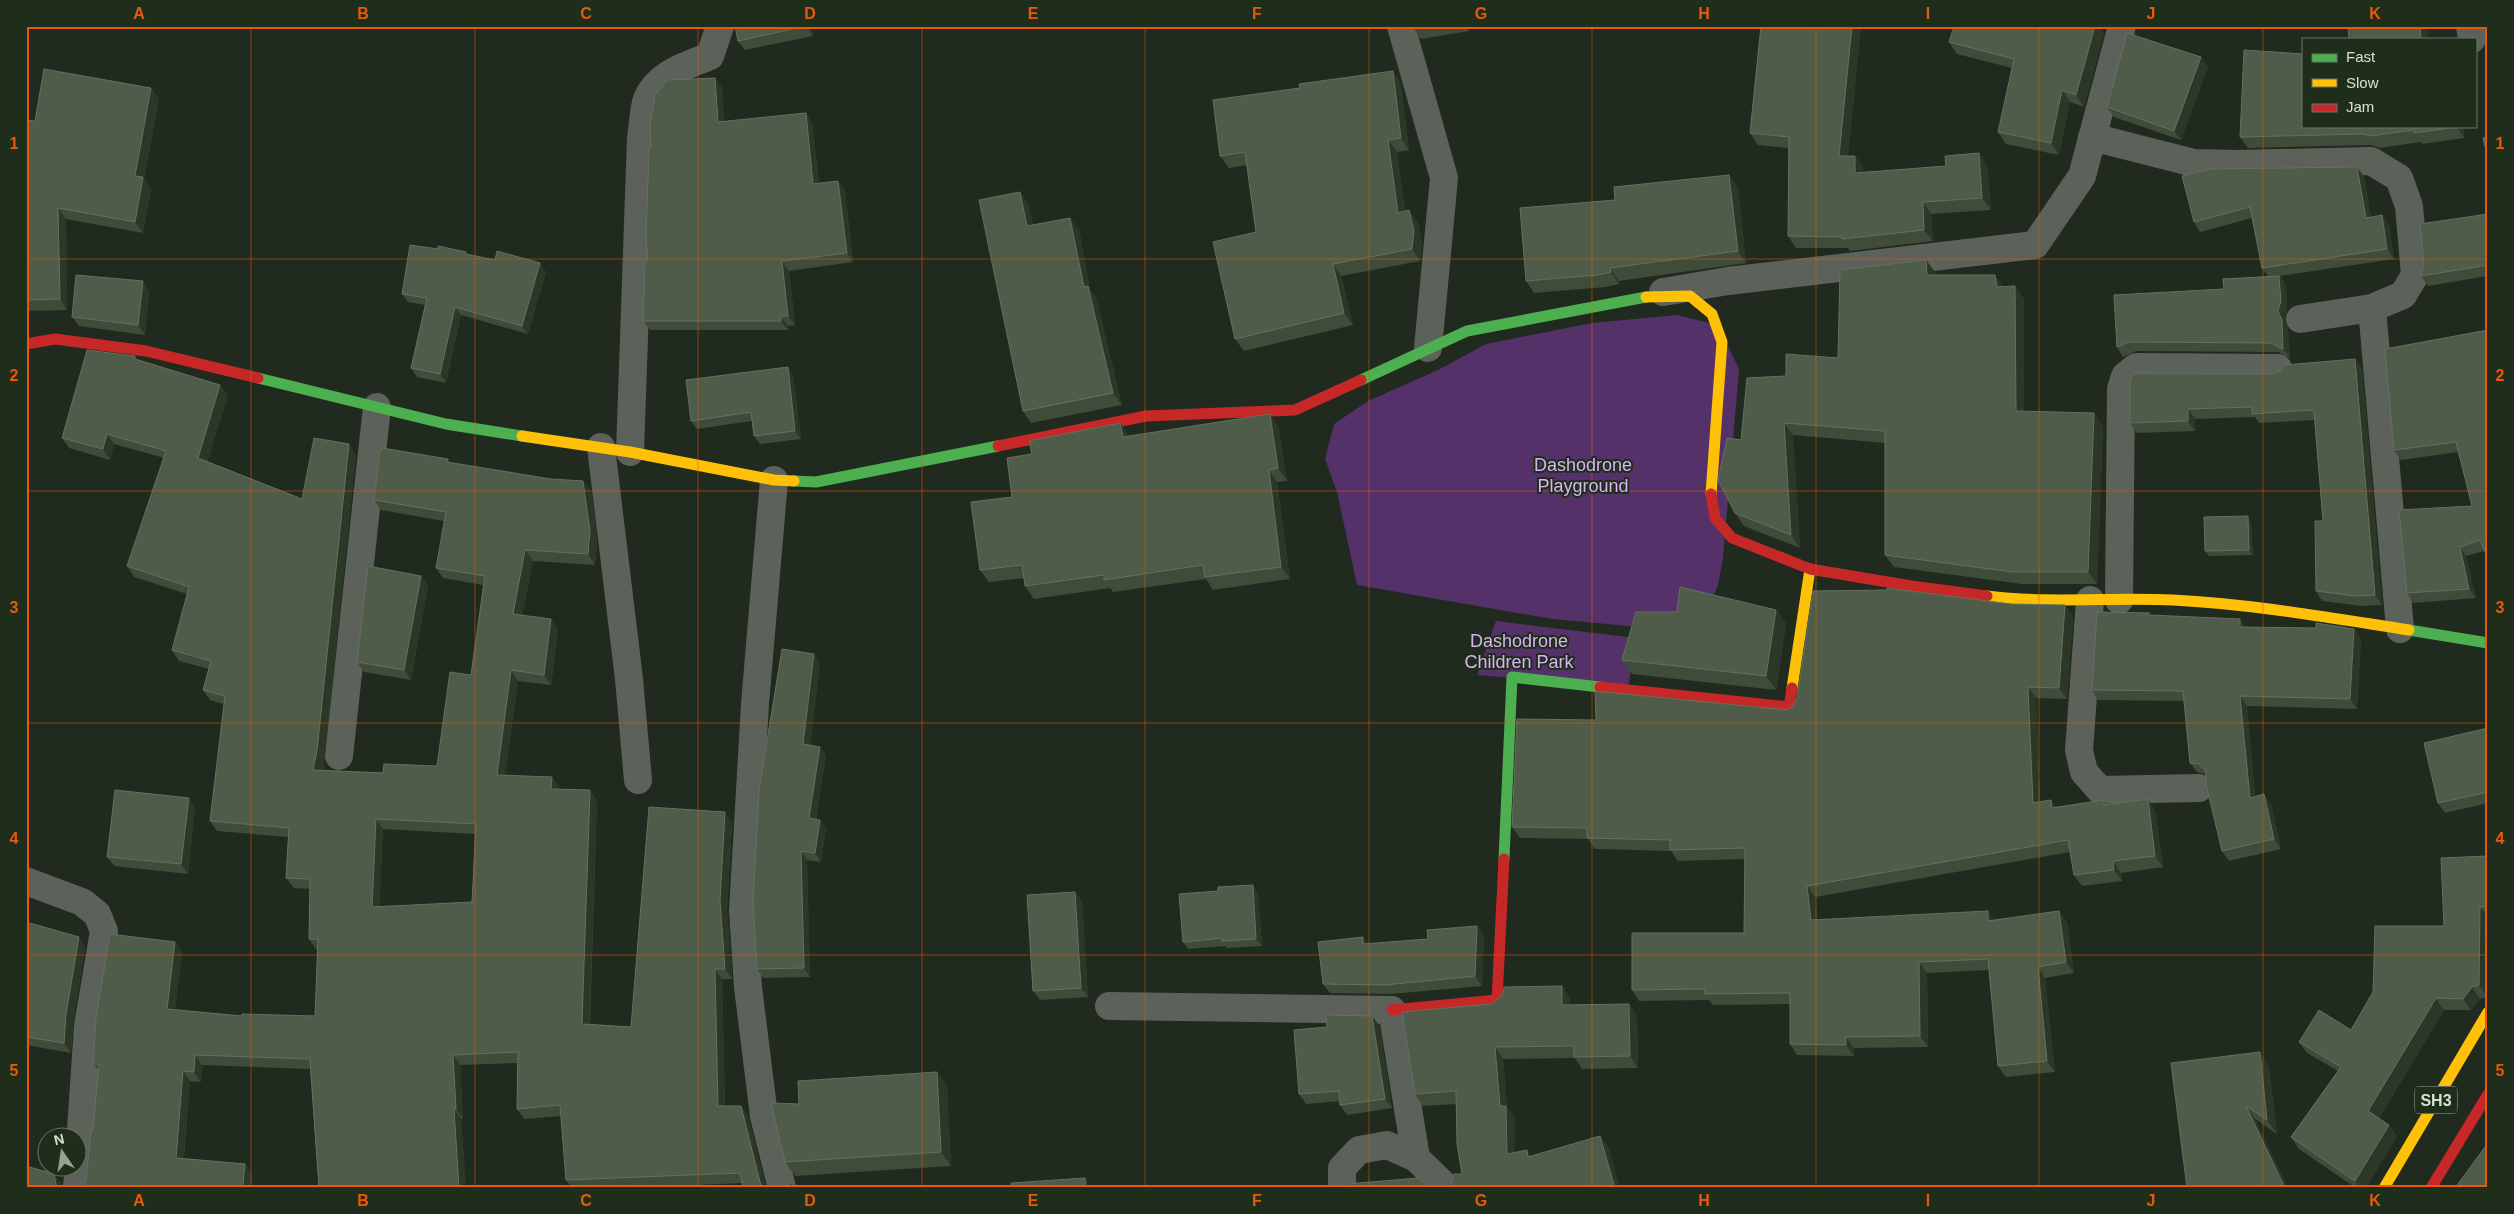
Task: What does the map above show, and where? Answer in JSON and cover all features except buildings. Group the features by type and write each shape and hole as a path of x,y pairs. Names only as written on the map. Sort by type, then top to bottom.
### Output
{"street":[{"path":"630,452 641,138 647,100 656,85 669,73 710,56 720,26"},
{"path":"1401,26 1444,178 1428,348"},
{"path":"26,344 55,339 146,351 446,424 630,452 774,480 816,482 1146,416 1295,410 1467,331 1636,297 1728,281 2035,245 2082,176 2122,26"},
{"path":"2092,137 2194,163 2371,162 2399,178 2409,206 2415,275 2404,295 2372,308 2300,318"},
{"path":"1636,297 1690,296 1712,314 1722,342 1710,488 1715,518 1732,538 1810,569 1911,586 2021,600 2173,600 2294,612 2488,643"},
{"path":"2372,308 2400,629"},
{"path":"2119,600 2121,389 2125,376 2136,367 2278,368"},
{"path":"339,756 377,407"},
{"path":"601,448 629,679 638,780"},
{"path":"774,480 755,704 743,911 748,987 764,1116 782,1188"},
{"path":"1109,1006 1392,1010 1497,1000 1512,677 1789,707 1810,569"},
{"path":"2090,600 2079,750 2084,772 2100,790 2199,788"},
{"path":"26,881 82,902 97,914 104,931 88,1026 77,1188"},
{"path":"1392,1010 1416,1158"},
{"name":"SH3","path":"2384,1188 2488,1012"},
{"name":"SH3","path":"2431,1188 2488,1094"},
{"path":"1342,1188 1342,1168 1359,1150 1387,1145 1416,1158 1448,1188"}],"green space":[{"name":"Dashodrone Playground","path":"1677,315 1709,323 1723,336 1739,369 1723,558 1718,585 1701,625 1639,627 1552,619 1357,585 1337,492 1325,459 1334,424 1368,401 1438,370 1486,344 1592,323"},
{"name":"Dashodrone Children Park","path":"1496,621 1636,638 1628,688 1477,675"}],"traffic: fast":[{"path":"1361,380 1467,331 1646,297"},
{"path":"258,378 446,424 522,436"},
{"path":"794,481 816,482 998,446"},
{"path":"2409,630 2488,643"},
{"path":"1504,859 1512,677 1600,687"}],"traffic: slow":[{"path":"1646,297 1690,296 1712,314 1722,342 1711,494"},
{"path":"522,436 630,452 774,480 794,481"},
{"path":"1792,688 1810,569"},
{"path":"1987,596 2034,600 2150,599 2203,602 2291,612 2409,630"},
{"path":"2384,1188 2488,1012"}],"traffic: jam":[{"path":"26,344 55,339 146,351 258,378"},
{"path":"998,446 1146,416 1295,410 1361,380"},
{"path":"1711,494 1715,518 1732,538 1810,569 1911,586 1987,596"},
{"path":"1600,687 1789,707 1792,688"},
{"path":"1392,1010 1497,1000 1504,859"},
{"path":"2431,1188 2488,1094"}]}
